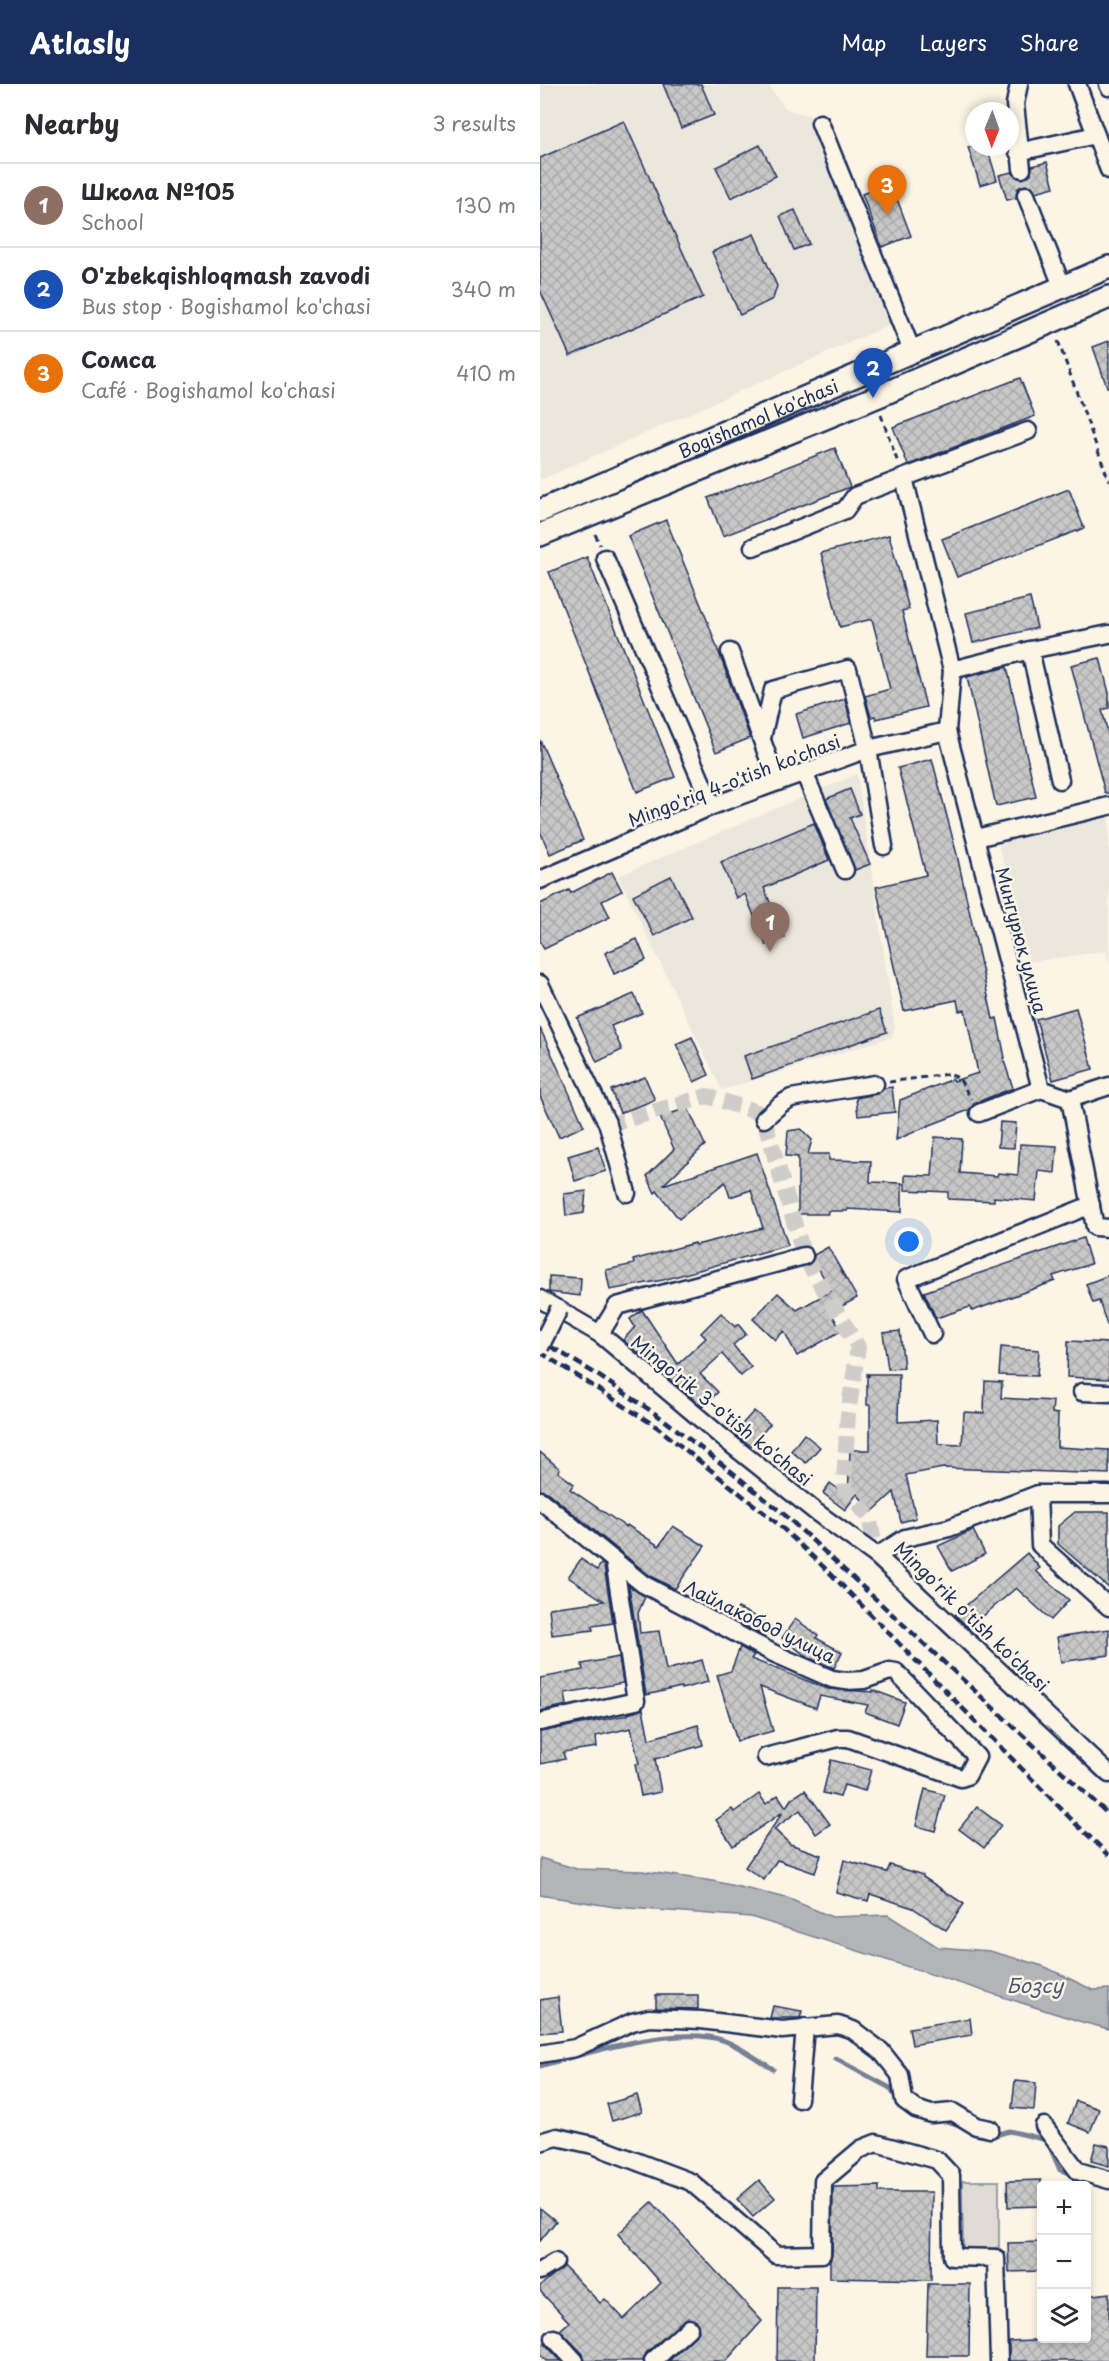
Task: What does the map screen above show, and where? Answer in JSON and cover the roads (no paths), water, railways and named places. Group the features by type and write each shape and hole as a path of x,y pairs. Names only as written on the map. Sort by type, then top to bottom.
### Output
{"main road":[{"name":"Bogishamol ko'chasi","path":"540,511 1109,267"},
{"name":"Bogishamol ko'chasi","path":"540,535 684,474 881,405 1109,297"},
{"path":"870,370 881,405"},
{"path":"675,454 684,474"}],"street":[{"path":"1015,102 1019,84"},
{"path":"1077,84 1109,170"},
{"path":"820,123 912,351"},
{"path":"1019,152 1096,135"},
{"path":"1019,156 1022,169"},
{"path":"1026,195 1062,286"},
{"path":"753,547 845,510 855,496 1028,431"},
{"path":"904,478 952,670 946,731"},
{"path":"605,558 712,806"},
{"path":"952,670 1030,650 1109,634"},
{"path":"1030,650 1060,780"},
{"path":"730,652 777,782"},
{"path":"762,738 773,690 848,669 868,749 884,846"},
{"name":"Mingo'riq 4-o'tish ko'chasi","path":"540,880 712,806 804,772 868,749 946,731"},
{"name":"Мингурюк улица","path":"946,731 1041,1089"},
{"path":"804,772 845,870"},
{"path":"976,838 1109,806"},
{"path":"540,984 608,1125 627,1193"},
{"path":"764,1119 791,1098 875,1084"},
{"path":"979,1113 1041,1089 1070,1100 1109,1086"},
{"path":"1070,1100 1095,1227 1109,1228"},
{"path":"932,1334 906,1279 1091,1205"},
{"path":"600,1334 617,1306 804,1256"},
{"name":"Mingo'rik 3-o'tish ko'chasi","path":"540,1299 600,1334 816,1512 877,1556"},
{"path":"540,1347 559,1309"},
{"path":"1082,1392 1109,1393"},
{"path":"1038,1494 1040,1545 1109,1607"},
{"name":"Mingo'rik o'tish ko'chasi","path":"1109,1494 1038,1494 949,1528 905,1538 877,1556 1109,1774"},
{"name":"Лайлакобод улица","path":"540,1500 643,1584 772,1653 832,1679 864,1680 890,1671 896,1672 977,1757 967,1776 961,1778 848,1738 838,1738 765,1757"},
{"path":"540,1722 636,1701 614,1560"},
{"path":"540,2054 575,2048 632,2022 649,2018 701,2019 782,2030 838,2025 853,2031 881,2051 900,2075 904,2100 916,2109 931,2114 953,2112 976,2126 990,2129"},
{"path":"799,2099 805,2027"},
{"path":"1044,2126 1078,2170 1109,2180"},
{"path":"540,2142 557,2137 593,2145 692,2181 776,2255 822,2254 823,2181 861,2149 876,2143 937,2160 951,2175 952,2257 996,2258 999,2361"},
{"path":"540,2271 555,2262"},
{"path":"653,2361 689,2328"},
{"path":"554,2338 575,2361"}],"water":[{"name":"Бозсу","path":"540,1858 577,1869 642,1871 713,1881 787,1898 832,1917 888,1915 938,1947 990,1951 1043,1966 1093,1990 1109,1989 1109,2029 751,1917 615,1907 540,1895"}],"waterway":[{"path":"540,2066 633,2042 683,2036 725,2041 773,2069"},
{"path":"836,2059 890,2088 898,2101"},
{"path":"941,2119 963,2126"},
{"path":"990,2133 996,2135 1009,2131 1047,2140 1060,2170 1075,2175"}],"tunnel":[{"path":"1022,169 1026,195"},
{"path":"608,1125 707,1096 757,1112 764,1119 804,1256 858,1347 848,1414 844,1483 845,1488 869,1517 877,1556"}],"railway":[{"path":"540,1340 663,1419 786,1516 1109,1815"},
{"path":"540,1352 657,1427 778,1524 830,1573 1109,1855"}],"place":[{"name":"Сомса","path":"887,215"},
{"name":"O'zbekqishloqmash zavodi","path":"873,398"},
{"name":"Школа №105","path":"770,952"}]}
